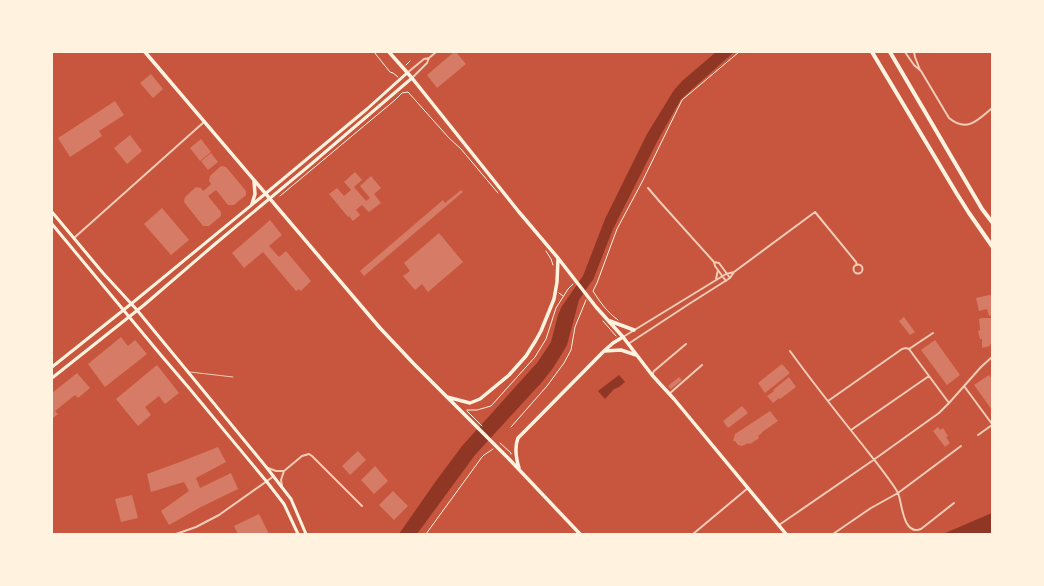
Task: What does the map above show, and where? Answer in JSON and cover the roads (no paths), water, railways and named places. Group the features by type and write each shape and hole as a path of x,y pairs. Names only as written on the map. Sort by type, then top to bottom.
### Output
{"highway":[{"path":"872,52 957,194 992,246"},
{"path":"890,52 982,209 992,222"}],"main road":[{"path":"144,52 380,328 519,469 580,534"},
{"path":"389,52 412,78 519,212 558,258 587,298 623,337 652,375 786,534"},
{"path":"52,367 265,194 367,109 407,73"},
{"path":"52,378 129,317 412,78"},
{"path":"252,204 255,194 254,180"},
{"path":"52,212 137,310 274,476 291,499 306,534"},
{"path":"52,224 267,482 284,504 298,534"},
{"path":"446,396 470,403 480,399 509,375 526,356 541,331 554,299 558,272 558,258"},
{"path":"609,321 634,330"},
{"path":"519,469 516,457 518,438 604,351 623,337"},
{"path":"604,351 621,350 637,356"}],"street":[{"path":"407,73 424,59 429,58 436,52"},
{"path":"905,52 914,65 921,71"},
{"path":"914,52 921,71 949,118 953,122 965,125 974,123 992,108"},
{"path":"412,78 427,63 429,58"},
{"path":"74,238 204,122"},
{"path":"648,188 714,262 715,266 726,281"},
{"path":"628,344 726,281 734,272 815,212 856,262 854,271 856,274 860,274 862,267 860,265 856,265"},
{"path":"714,262 719,263 730,278"},
{"path":"715,281 718,269"},
{"path":"623,337 726,274 734,272"},
{"path":"828,401 902,349 909,349 933,333"},
{"path":"652,375 654,371 686,344"},
{"path":"909,349 949,403"},
{"path":"790,351 874,459 898,494 906,522 911,529 921,529 954,503"},
{"path":"779,525 938,413 992,357"},
{"path":"669,394 702,365"},
{"path":"851,430 929,376"},
{"path":"964,386 992,424 978,435"},
{"path":"833,534 871,508 898,494 961,446"},
{"path":"282,488 281,480 284,471 302,456 309,454 362,506"},
{"path":"267,468 276,471 284,471"},
{"path":"176,534 196,527 219,515 274,476"},
{"path":"693,534 748,488"}],"lane":[{"path":"187,372 233,377"}]}
